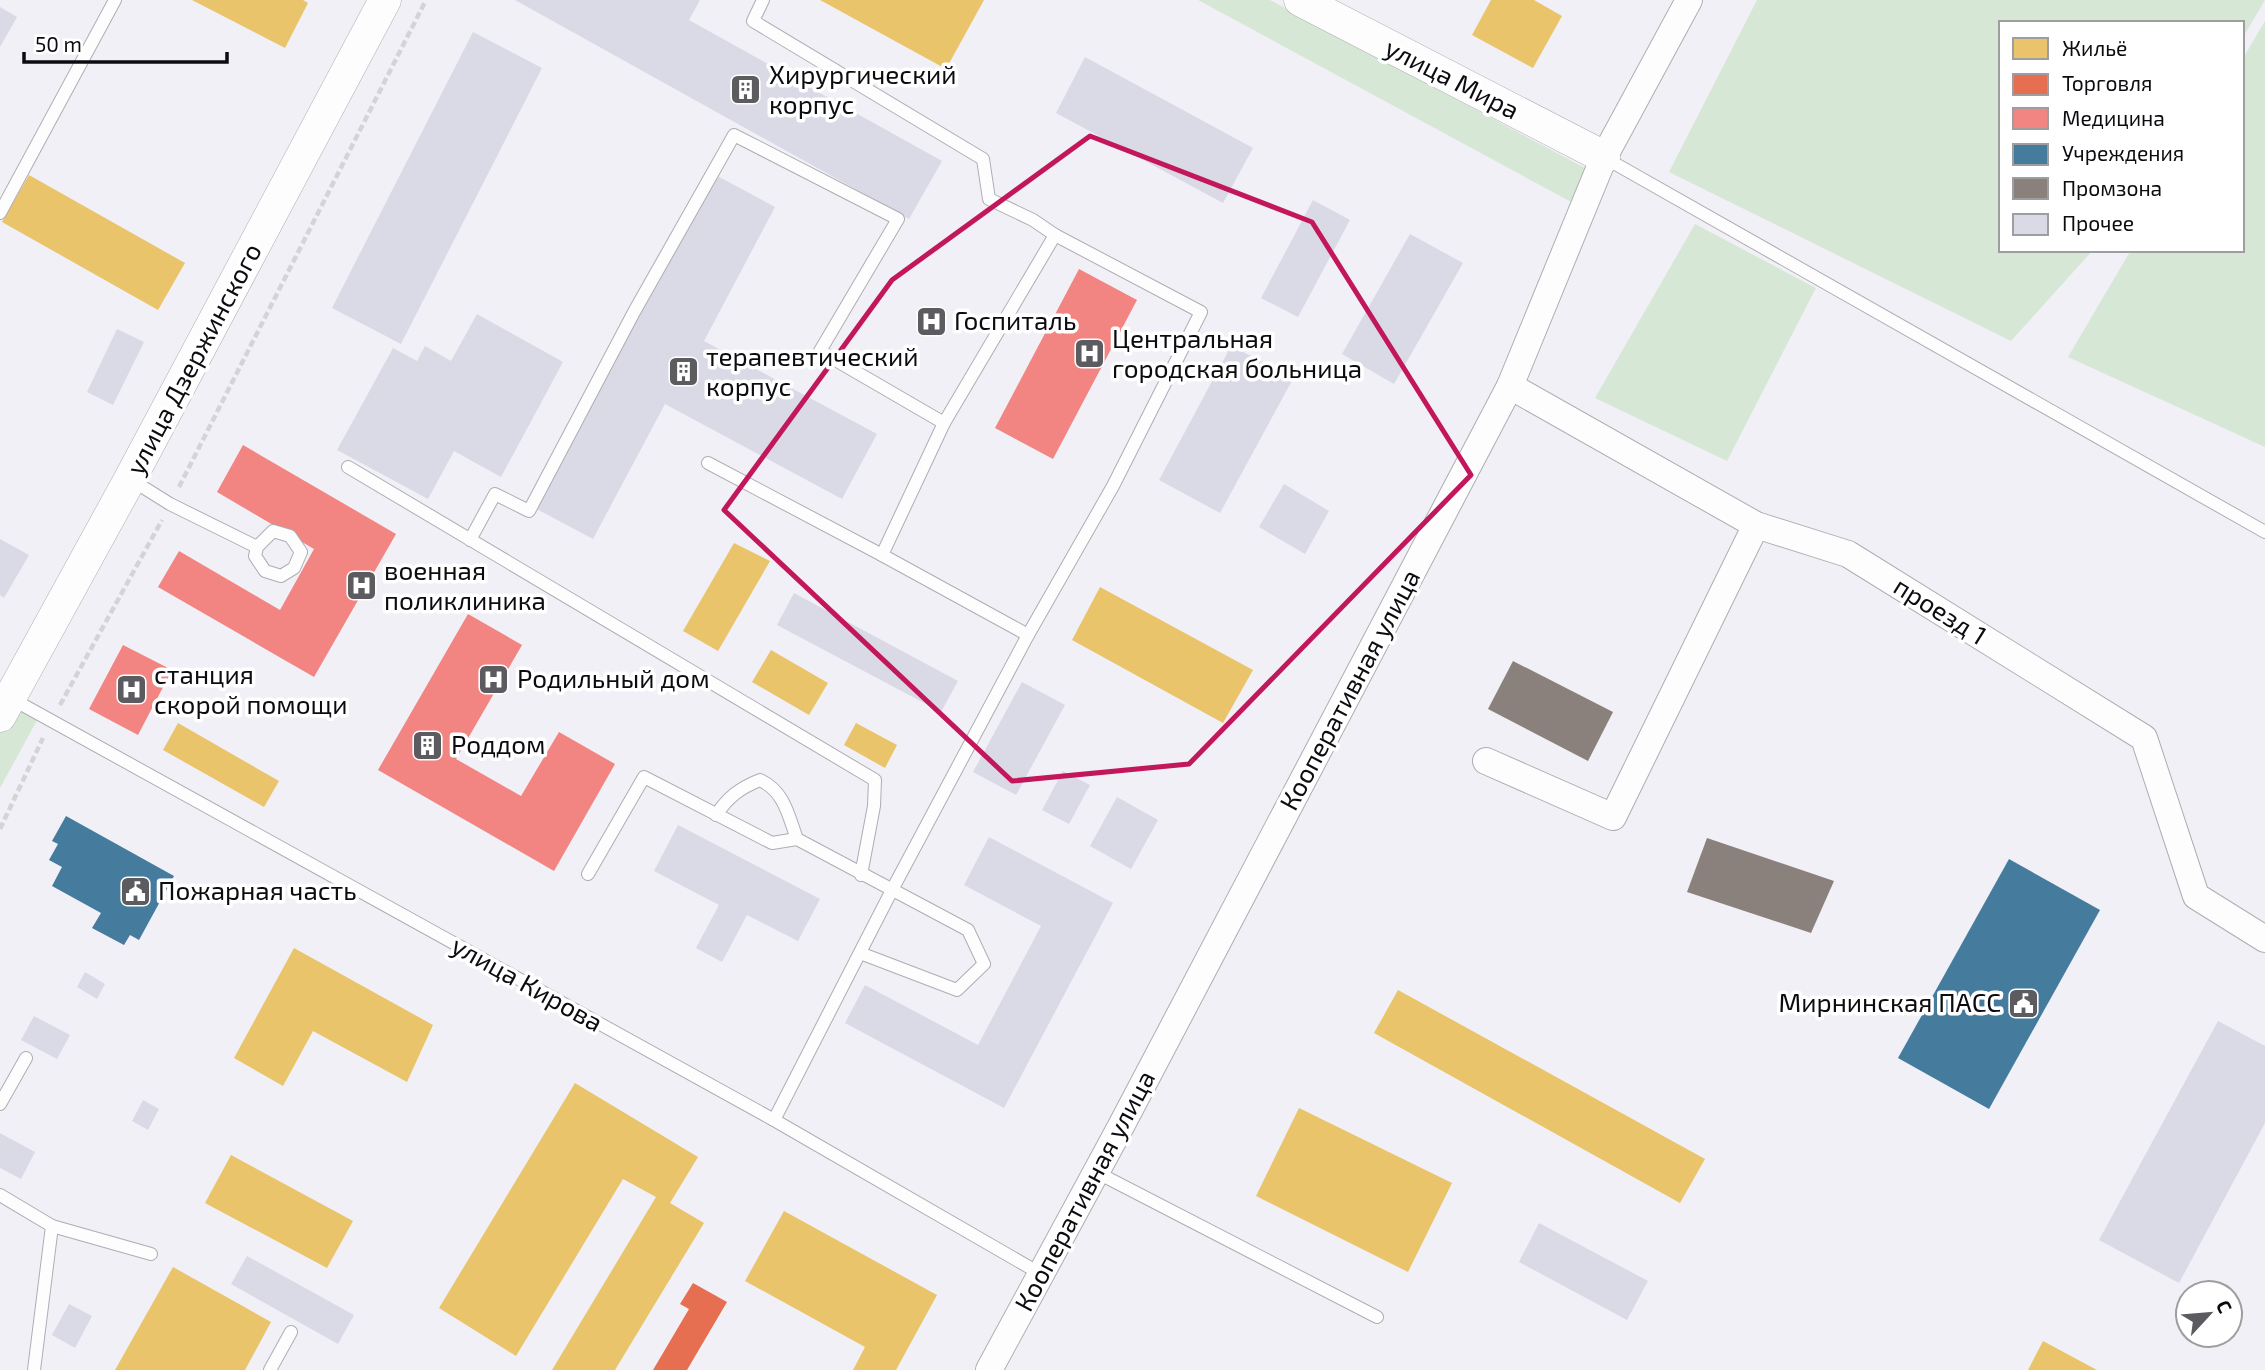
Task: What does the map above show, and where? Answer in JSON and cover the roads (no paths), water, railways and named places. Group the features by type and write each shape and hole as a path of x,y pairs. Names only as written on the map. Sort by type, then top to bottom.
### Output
{"street":[{"name":"улица Дзержинского","path":"5,707 130,479 385,0"},
{"name":"улица Мира","path":"1300,0 1604,158"},
{"name":"Кооперативная улица","path":"989,1370 1510,386 1604,158 1689,0"},
{"name":"проезд 1","path":"1510,386 1756,525 1848,554 2144,738 2196,896 2265,939"},
{"path":"1486,761 1613,817 1756,525"}],"lane":[{"path":"0,213 115,0"},
{"path":"763,0 753,21 983,159 989,199 1033,220 1055,235 1201,312 1113,486 1028,635 892,890 774,1120"},
{"path":"470,540 495,494 529,511 634,313 734,135 898,219 820,351 944,423"},
{"path":"1604,158 2265,532"},
{"path":"882,555 944,423 1055,235"},
{"path":"708,463 1028,635"},
{"path":"348,467 875,780 874,806 861,875"},
{"path":"130,479 170,504 257,547"},
{"name":"улица Кирова","path":"5,707 51,721 774,1120 1041,1274"},
{"path":"588,874 644,777 772,843 797,839 968,930 984,964 957,990 860,953"},
{"path":"716,815 726,801 741,788 760,780 773,787 782,799 797,839"},
{"path":"0,1104 26,1058"},
{"path":"1096,1172 1377,1317"},
{"path":"0,1195 52,1226 151,1254"},
{"path":"34,1370 52,1226"},
{"path":"270,1370 291,1332"}],"place":[{"name":"Хирургический корпус","path":"746,90"},
{"name":"Госпиталь","path":"931,321"},
{"name":"Центральная городская больница","path":"1089,354"},
{"name":"терапевтический корпус","path":"683,372"},
{"name":"военная поликлиника","path":"361,586"},
{"name":"Родильный дом","path":"494,679"},
{"name":"станция скорой помощи","path":"131,690"},
{"name":"Роддом","path":"428,745"},
{"name":"Пожарная часть","path":"135,891"},
{"name":"Мирнинская ПАСС","path":"2024,1003"}]}
